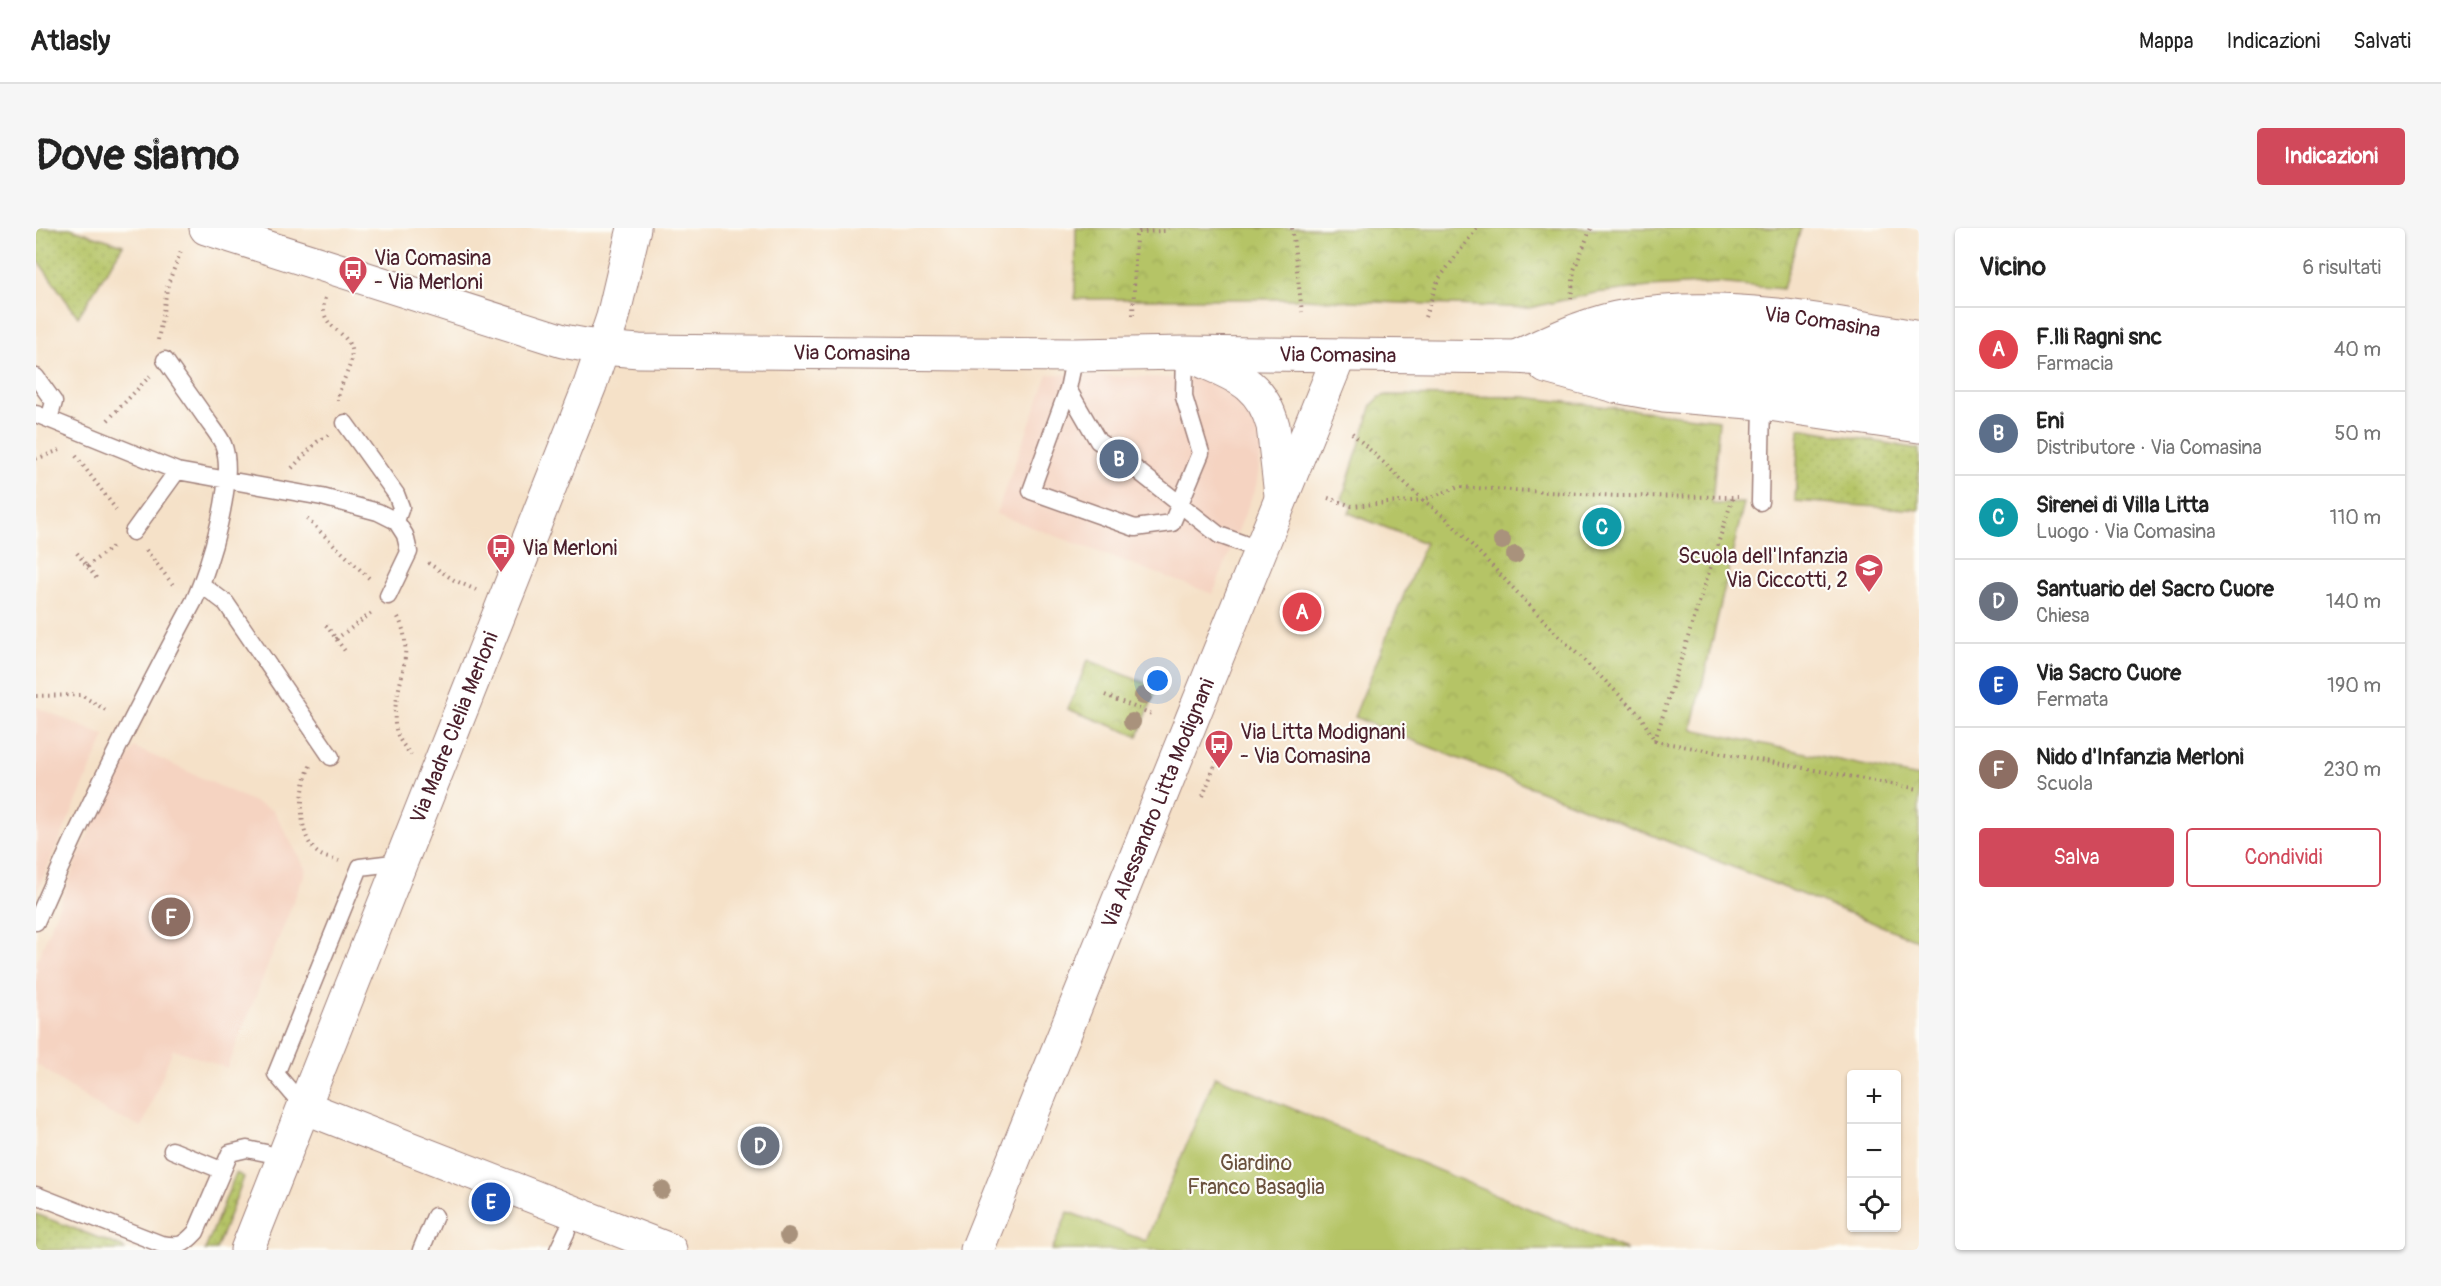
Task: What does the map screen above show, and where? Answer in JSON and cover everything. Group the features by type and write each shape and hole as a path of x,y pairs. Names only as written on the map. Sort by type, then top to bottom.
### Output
{"street":[{"name":"Via Comasina","path":"206,228 563,341 602,348 639,351 1516,357 1787,378 1864,387 1919,398"},
{"name":"Via Madre Clelia Merloni","path":"246,1250 590,385 613,317 634,228"},
{"name":"Via Comasina","path":"1516,357 1583,327 1627,316 1674,312 1778,316 1919,338"},
{"name":"Via Comasina","path":"1516,357 1672,340 1791,346 1919,366"},
{"path":"1185,353 1241,378 1254,387 1270,415 1273,426 1281,499"},
{"name":"Via Alessandro Litta Modignani","path":"977,1250 1339,356"},
{"name":"Via Comasina","path":"1516,357 1615,386 1664,395 1762,403 1919,426"},
{"path":"304,1107 670,1250"}],"lane":[{"path":"1075,355 1068,389 1031,491 1135,528 1172,523 1202,453 1184,397 1185,353"},
{"path":"36,922 72,840 128,724 202,585 216,534 227,482 228,462 223,444 165,360"},
{"path":"36,377 54,402 43,417 177,471 227,482 322,497 378,512 396,521 405,535 409,552 388,596"},
{"path":"1068,389 1098,441 1108,448"},
{"path":"1760,500 1762,403"},
{"path":"345,423 396,494 400,507 396,521"},
{"path":"1133,467 1219,535 1261,550"},
{"path":"133,532 177,471"},
{"path":"202,585 226,603 326,750"},
{"path":"304,1107 276,1074 360,867 401,862"},
{"path":"36,1195 146,1245 177,1247 187,1242 196,1232 230,1153 247,1149 266,1153"},
{"path":"171,1150 221,1170"},
{"path":"421,1250 435,1216"},
{"path":"558,1250 567,1231"}],"path":[{"path":"1133,315 1136,236 1139,232 1165,231 1168,228"},
{"path":"1292,228 1302,312"},
{"path":"1425,317 1438,280 1477,228"},
{"path":"1571,309 1574,270 1591,228"},
{"path":"93,436 165,360 159,349 158,337 168,284 181,251"},
{"path":"326,297 325,317 350,345 349,367 338,390 338,401 345,423 298,460 275,489 388,596 402,624 407,642 405,664 394,715 399,738 411,755 435,775"},
{"path":"1352,433 1423,500 1445,517 1559,636 1640,715 1655,741 1919,789"},
{"path":"36,459 44,458 69,445"},
{"path":"1328,498 1352,506 1423,500 1459,487 1618,496 1733,497 1760,500"},
{"path":"1655,741 1733,497"},
{"path":"87,566 133,532"},
{"path":"409,552 454,580 482,591"},
{"path":"77,553 96,579"},
{"path":"336,639 379,608 388,596"},
{"path":"326,625 345,651"},
{"path":"36,696 81,695 128,724"},
{"path":"1105,695 1154,715"},
{"path":"1203,796 1224,742"},
{"path":"326,750 308,772 302,802 304,837 320,855 360,867"}],"shaded area":[{"path":"1048,374 1209,379 1251,402 1262,450 1256,486 1213,594 996,514"},
{"path":"36,707 105,736 36,894"},
{"path":"134,747 274,811 306,870 227,1068 173,1049 142,1127 108,1113 36,1064 36,964 82,847"}],"green space":[{"path":"36,228 70,228 123,245 78,317 36,258"},
{"path":"1076,228 1801,228 1783,289 1717,283 1650,287 1595,293 1529,308 1301,299 1075,299"},
{"path":"1387,395 1524,397 1719,420 1712,504 1744,503 1692,729 1919,777 1919,941 1354,717 1425,543 1349,513 1352,506 1342,499 1372,405 1380,397"},
{"path":"1799,428 1919,449 1919,510 1795,501"},
{"path":"1088,660 1157,688 1138,736 1068,709"},
{"name":"Giardino Franco Basaglia","path":"1215,1076 1627,1250 1052,1250 1068,1212 1146,1241"},
{"path":"236,1173 244,1177 216,1250 205,1250"},
{"path":"36,1214 122,1247 125,1250 36,1250"}],"place":[{"name":"Via Comasina - Via Merloni","path":"353,296"},
{"name":"Eni","path":"1119,459"},
{"name":"Sirenei di Villa Litta","path":"1602,527"},
{"name":"Via Merloni","path":"501,574"},
{"name":"Scuola dell'Infanzia Via Ciccotti, 2","path":"1869,594"},
{"name":"F.lli Ragni snc","path":"1302,612"},
{"name":"Via Litta Modignani - Via Comasina","path":"1219,770"},
{"name":"Nido d'Infanzia Merloni","path":"171,917"},
{"name":"Santuario del Sacro Cuore","path":"760,1146"},
{"name":"Via Sacro Cuore","path":"491,1202"}]}
